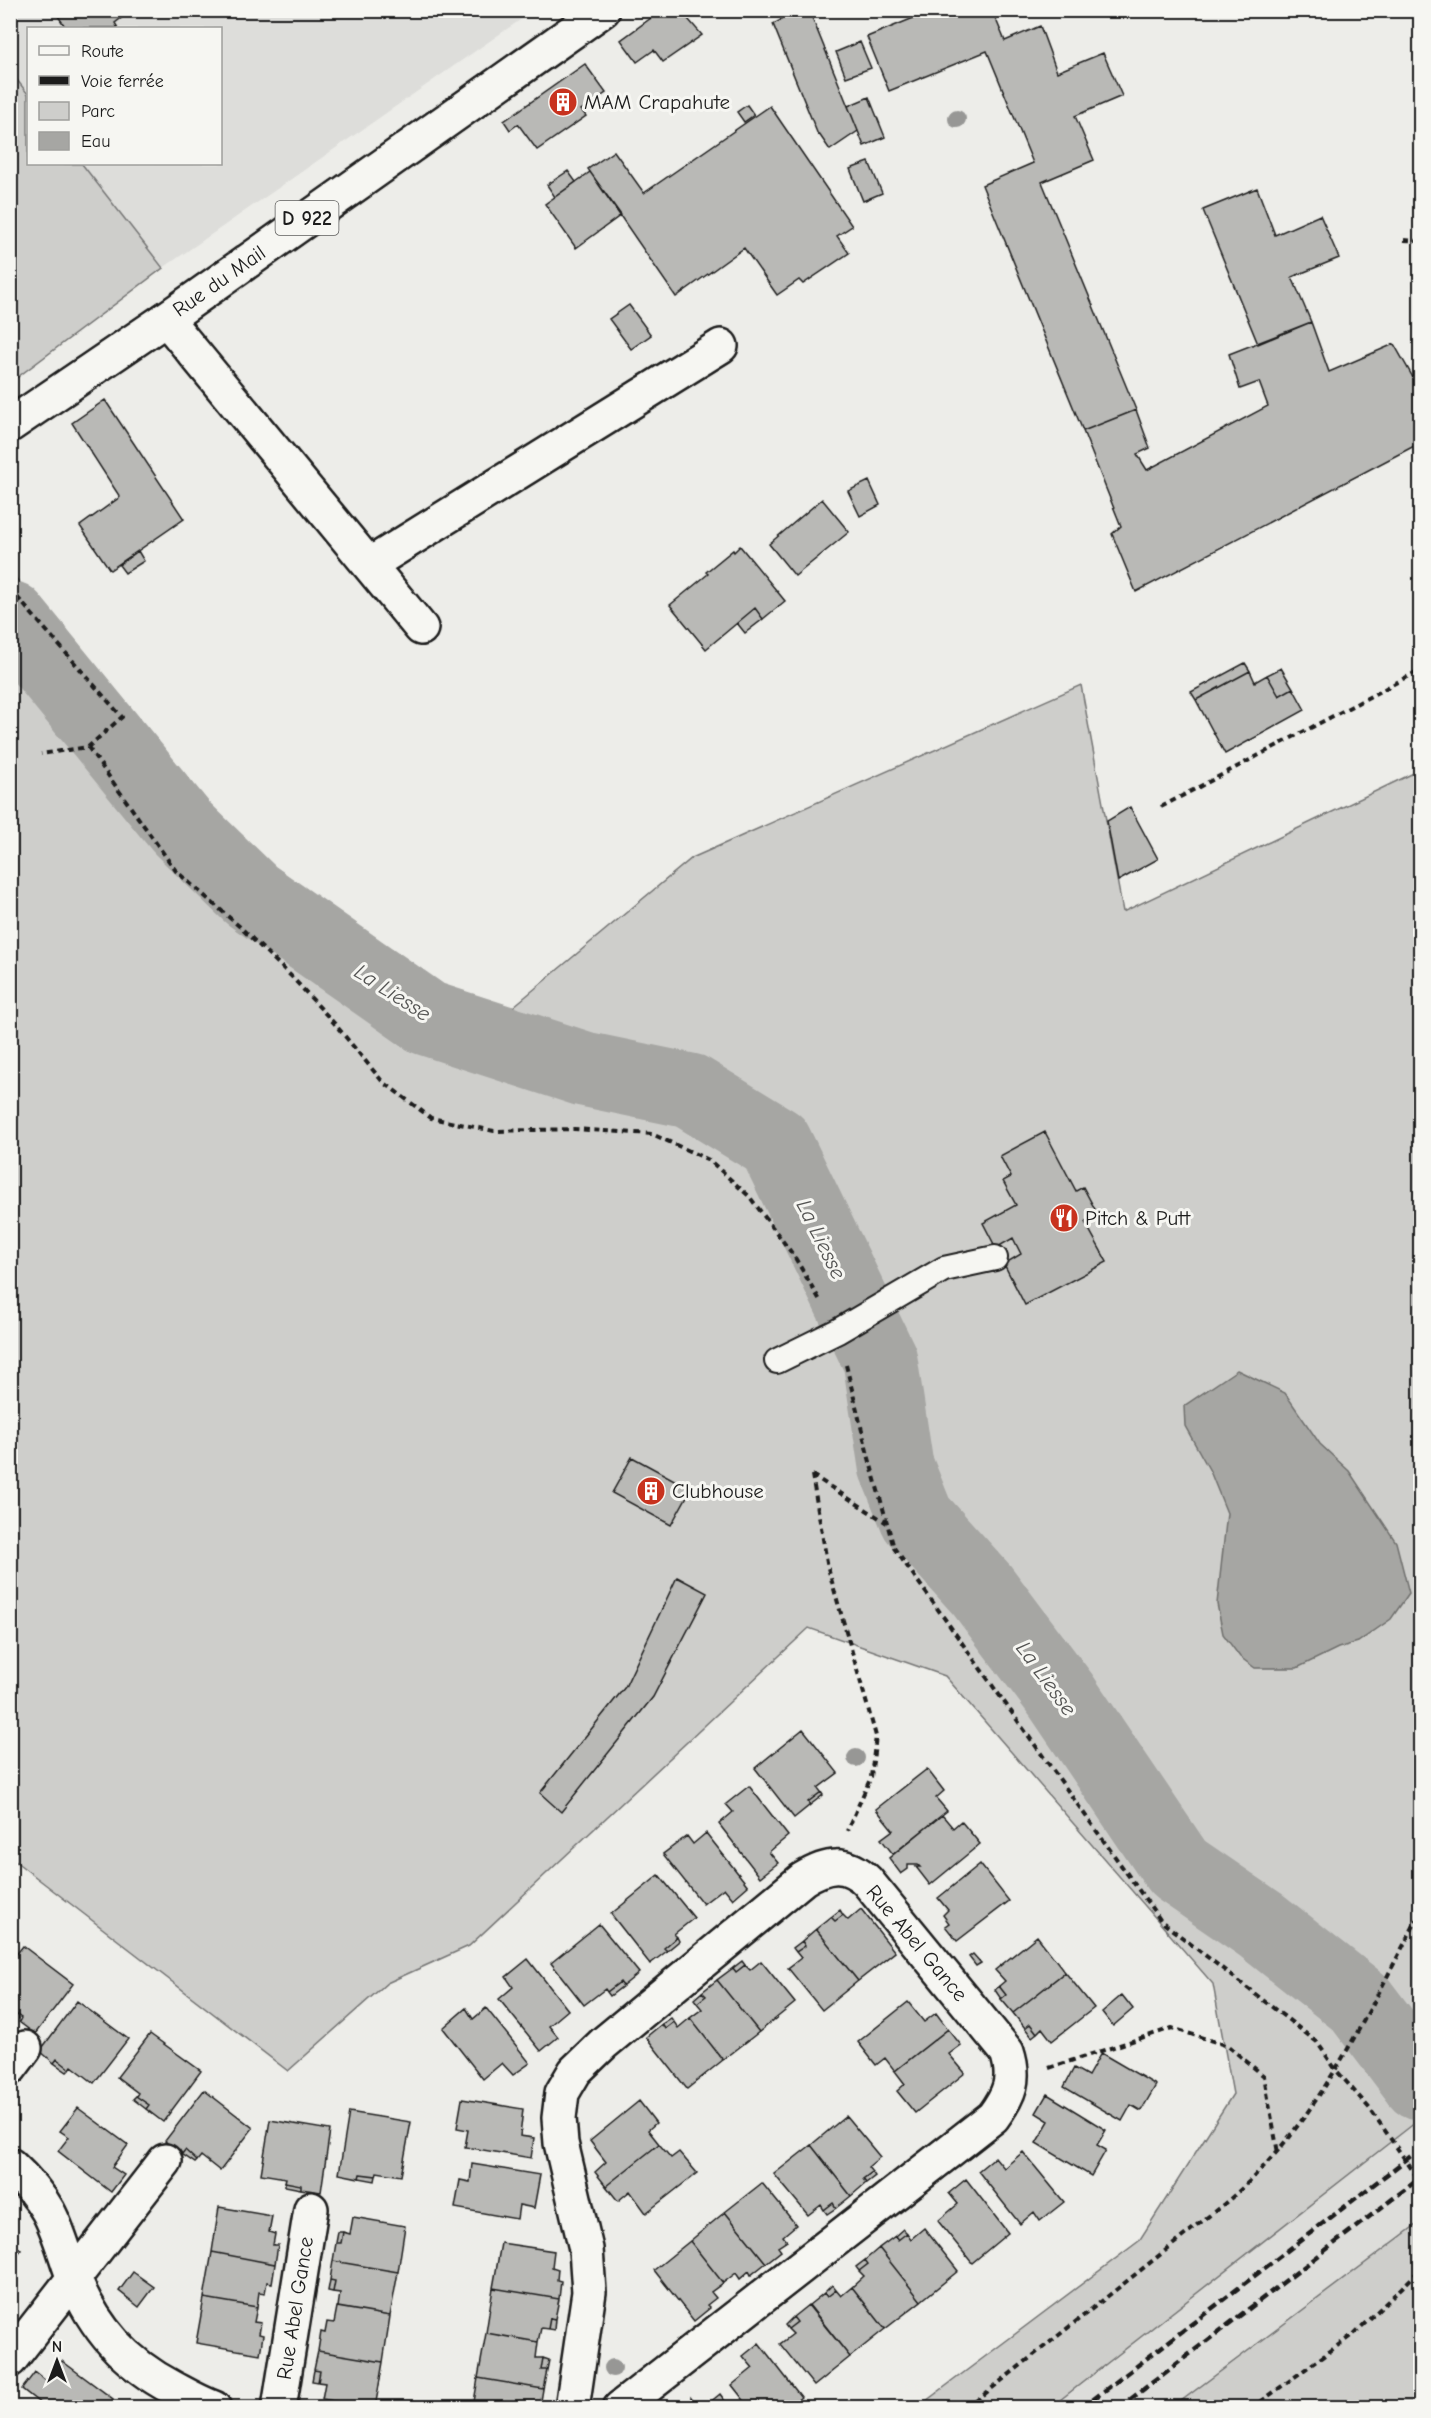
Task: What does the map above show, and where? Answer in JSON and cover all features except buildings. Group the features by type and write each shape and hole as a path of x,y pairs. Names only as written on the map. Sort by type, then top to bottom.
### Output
{"street":[{"name":"Rue du Mail","path":"10,425 166,319 603,10"},
{"path":"166,319 421,628"},
{"path":"369,566 721,346"},
{"path":"572,2408 589,2292 586,2249 561,2143 559,2118 562,2093 575,2071 604,2043 803,1879 818,1870 831,1867"},
{"name":"Rue Abel Gance","path":"831,1867 857,1872 867,1881 1007,2052 1012,2067 1011,2081"},
{"path":"620,2408 993,2116 1007,2098 1011,2081"},
{"path":"10,2360 165,2161"},
{"path":"10,2165 47,2210 62,2241 85,2303 103,2332 122,2355 160,2381 214,2408"},
{"name":"Rue Abel Gance","path":"279,2408 311,2209"}],"lane":[{"path":"777,1361 841,1329 944,1269 995,1258"}],"path":[{"path":"1404,240 1420,241"},
{"path":"10,589 122,717 88,747 41,754"},
{"path":"1161,807 1420,670"},
{"path":"88,747 176,871 239,926 291,976 382,1081 431,1118 494,1131 574,1129 652,1134 709,1160 749,1196 794,1256 841,1329 867,1451 894,1548 1161,1921 1317,2042 1336,2070 1370,2109 1420,2181"},
{"path":"831,1867 870,1777 876,1736 828,1568 812,1475 887,1524"},
{"path":"967,2408 1251,2182 1278,2153 1336,2070 1420,1914"},
{"path":"1011,2081 1172,2028 1228,2046 1264,2076 1278,2153"},
{"path":"1252,2408 1355,2333 1420,2270"}],"shaded area":[{"path":"11,11 533,11 163,268 83,165 222,165 222,27 27,27 27,93 11,71"},
{"path":"1420,2119 1420,2222 1173,2407 1051,2408"}],"green space":[{"path":"10,71 27,93 27,165 83,165 163,268 11,382"},
{"path":"10,571 267,881 460,1051 692,858 1081,685 1123,912 1420,770 1420,2119 1051,2407 918,2407 1139,2241 1233,2094 1213,1984 945,1676 809,1628 469,1946 387,1983 288,2071 11,1858"},
{"path":"1420,2222 1420,2407 1173,2407"}],"water":[{"path":"1237,1370 1285,1393 1320,1444 1349,1471 1396,1542 1409,1593 1391,1619 1358,1642 1338,1648 1297,1668 1255,1668 1240,1657 1223,1634 1217,1604 1227,1513 1210,1471 1185,1426 1184,1406"}],"waterway":[{"name":"La Liesse","path":"10,618 181,827 251,895 427,1018 584,1069 690,1091 775,1143 880,1360 896,1466 917,1518 982,1590 1061,1695 1178,1868 1261,1925 1360,2003 1420,2082"}],"railway":[{"path":"1082,2408 1420,2149"},
{"path":"1119,2408 1420,2178"}],"place":[{"name":"MAM Crapahute","path":"563,102"},
{"name":"Pitch & Putt","path":"1064,1218"},
{"name":"Clubhouse","path":"651,1491"}]}
